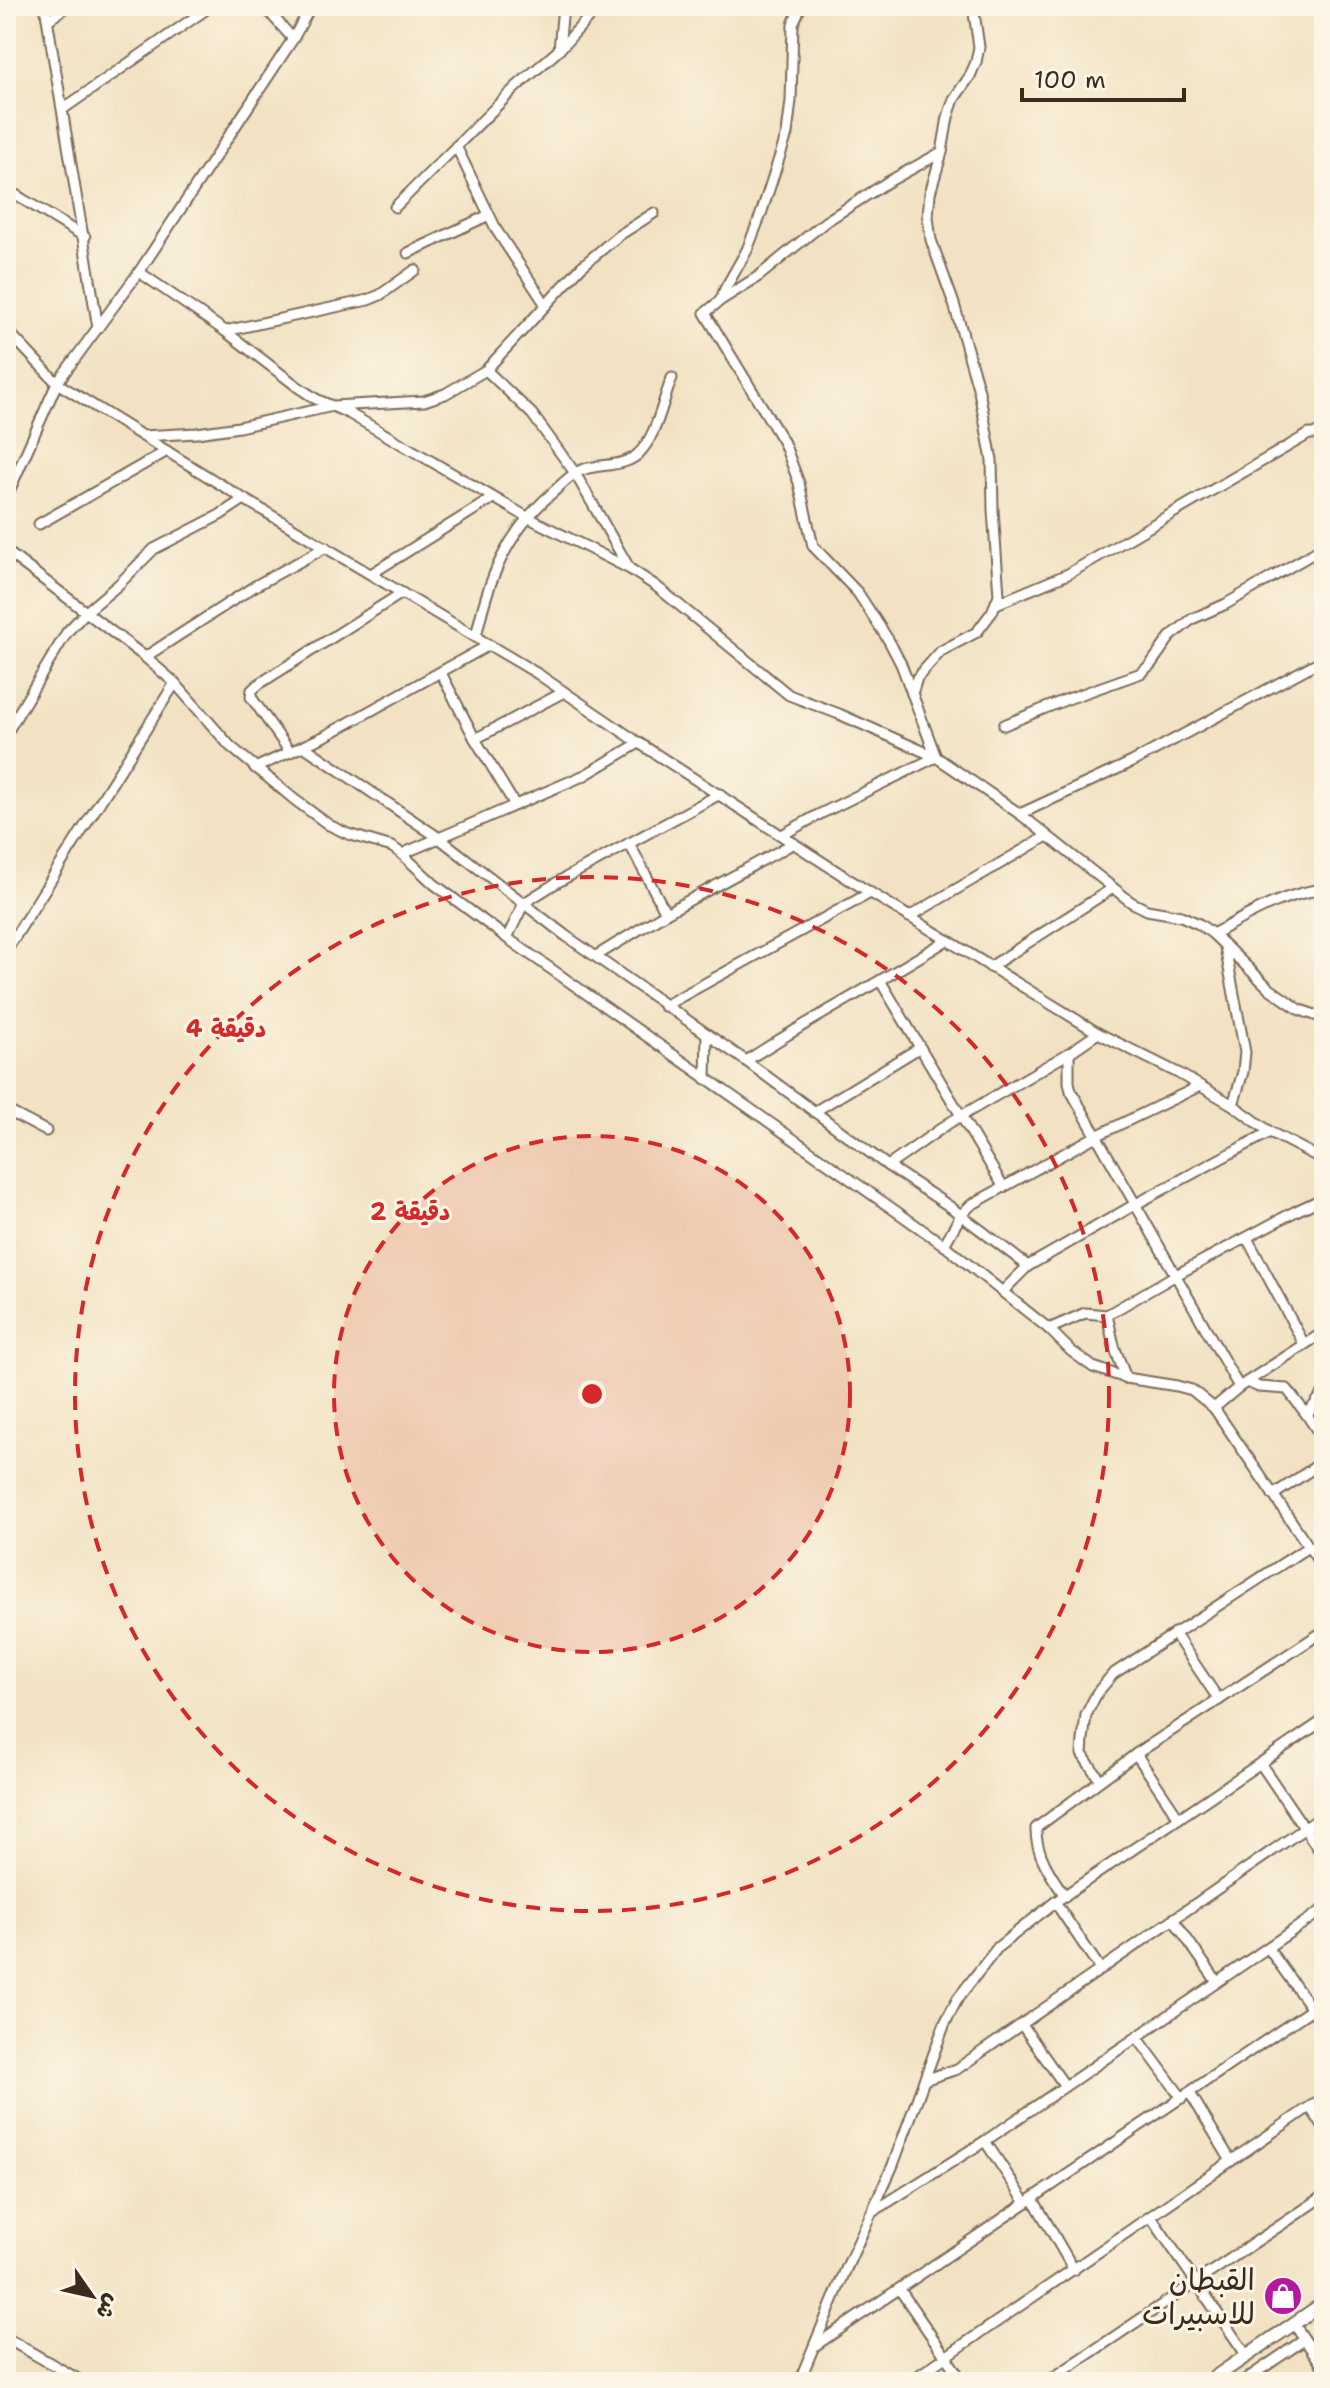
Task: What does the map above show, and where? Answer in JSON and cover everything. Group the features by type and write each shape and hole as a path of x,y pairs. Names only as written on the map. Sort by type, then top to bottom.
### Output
{"street":[{"path":"45,6 98,328"},
{"path":"48,20 68,6"},
{"path":"63,109 211,6"},
{"path":"264,6 293,39"},
{"path":"6,498 57,383 139,272 293,39 311,6"},
{"path":"559,50 563,6"},
{"path":"395,207 516,87 559,50 599,6"},
{"path":"721,300 747,250 787,134 793,24 801,6"},
{"path":"912,694 917,678 941,651 977,632 999,595 992,460 979,391 954,304 931,240 928,217 930,193 948,117 954,99 970,76 979,47 973,6"},
{"path":"456,146 489,215 546,305"},
{"path":"936,757 901,664 858,593 813,546 799,483 784,443 705,313 759,276 825,222 942,152"},
{"path":"6,189 85,237"},
{"path":"143,436 239,427 333,406 424,401 463,385 486,370 581,267 618,236 654,213"},
{"path":"408,253 489,215"},
{"path":"225,331 368,300 415,270"},
{"path":"139,272 225,331 298,387 527,517 630,569 656,586 789,695 936,757 1020,814 1131,902 1147,910 1181,916 1199,924 1285,1000 1300,1010 1324,1018"},
{"path":"6,329 57,383 489,645 870,893 990,967 1098,1033 1178,1073 1233,1105 1270,1132 1324,1160"},
{"path":"486,370 532,414 575,473 630,569"},
{"path":"476,637 484,597 491,580 527,517 575,473 589,467 627,461 636,456 652,434 672,378"},
{"path":"996,604 1068,574 1309,434 1324,437"},
{"path":"39,524 167,451"},
{"path":"371,574 493,498"},
{"path":"6,734 67,632 86,612 154,549 244,499"},
{"path":"145,657 255,586 326,547"},
{"path":"1004,725 1141,673 1170,637 1192,619 1226,604 1324,547"},
{"path":"6,551 145,657 175,683 230,746 329,825 392,847 402,854 434,884 507,938 944,1245 1093,1367 1126,1378 1192,1390 1214,1408 1324,1568"},
{"path":"290,752 251,697 252,690 402,593"},
{"path":"255,768 305,747 489,645"},
{"path":"1020,814 1132,762 1324,659"},
{"path":"441,673 475,739 515,805"},
{"path":"6,951 175,683"},
{"path":"475,739 564,692"},
{"path":"402,854 585,775 639,743"},
{"path":"305,747 439,838 487,877 664,1006 746,1061 1028,1266"},
{"path":"782,835 936,757"},
{"path":"507,938 524,903 720,794"},
{"path":"909,917 1047,836"},
{"path":"629,843 666,913"},
{"path":"596,956 666,913 794,843"},
{"path":"990,967 1113,888"},
{"path":"1213,934 1268,904 1288,896 1324,889"},
{"path":"664,1006 870,893"},
{"path":"746,1061 799,1026 881,982 947,940"},
{"path":"1225,947 1245,1052 1243,1072 1233,1105"},
{"path":"881,982 1003,1186"},
{"path":"888,1166 960,1117 1098,1033"},
{"path":"706,1079 707,1034"},
{"path":"814,1112 919,1048"},
{"path":"1069,1053 1071,1091 1243,1385"},
{"path":"944,1245 961,1215 971,1205 1096,1136 1200,1086"},
{"path":"6,1110 46,1131"},
{"path":"1003,1291 1028,1266 1270,1132"},
{"path":"1049,1329 1085,1313 1107,1315 1176,1275 1323,1202"},
{"path":"1247,1238 1304,1344"},
{"path":"1107,1315 1126,1378"},
{"path":"1214,1408 1243,1385 1324,1332"},
{"path":"1243,1385 1287,1389 1324,1441"},
{"path":"1307,1415 1324,1392"},
{"path":"1273,1495 1324,1461"},
{"path":"1100,1780 1082,1754 1086,1715 1097,1693 1113,1674 1308,1547"},
{"path":"1065,1896 1035,1843 1036,1828 1136,1754 1324,1631"},
{"path":"1174,1633 1219,1700"},
{"path":"799,2382 893,2165 940,2035 958,1998 998,1947 1055,1902 1324,1720"},
{"path":"1136,1754 1179,1818"},
{"path":"1260,1763 1324,1857"},
{"path":"924,2080 957,2069 1324,1815"},
{"path":"1055,1902 1101,1970"},
{"path":"874,2211 985,2141 1324,1909"},
{"path":"1173,1919 1217,1982"},
{"path":"1268,1948 1324,2026"},
{"path":"816,2345 1324,2001"},
{"path":"1022,2025 1065,2086"},
{"path":"1137,2037 1186,2095 1231,2161"},
{"path":"909,2382 1324,2097"},
{"path":"1310,2107 1324,2128"},
{"path":"985,2141 1030,2201 1074,2270"},
{"path":"1047,2382 1324,2196"},
{"path":"1151,2217 1247,2356"},
{"path":"900,2290 963,2382"},
{"path":"1208,2382 1324,2303"},
{"path":"1294,2324 1324,2368"},
{"path":"6,2338 83,2382"},
{"path":"1242,2382 1304,2340"},
{"path":"53,2382 66,2373"}],"place":[{"name":"القبطان للاسبيرات","path":"1283,2296"}]}
